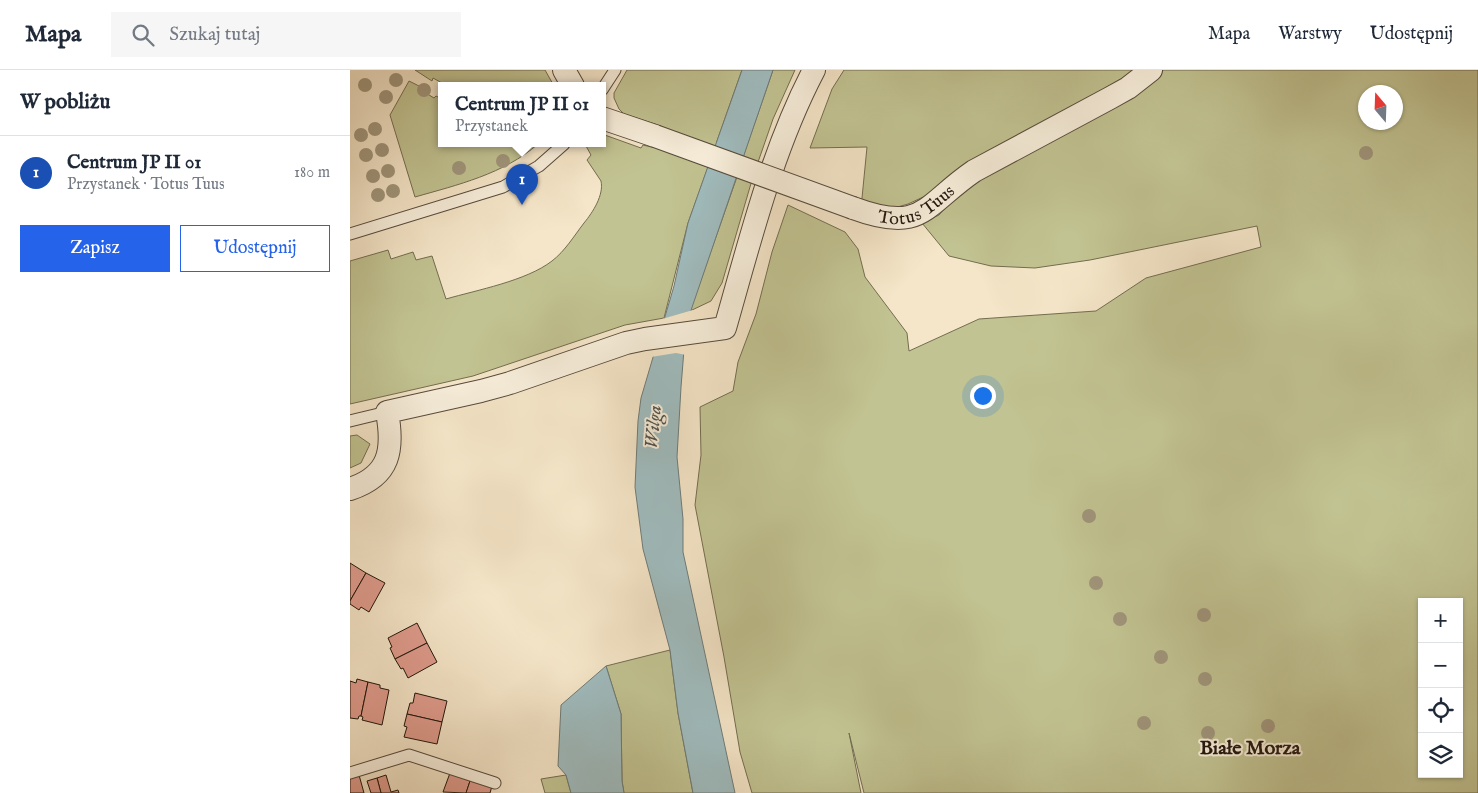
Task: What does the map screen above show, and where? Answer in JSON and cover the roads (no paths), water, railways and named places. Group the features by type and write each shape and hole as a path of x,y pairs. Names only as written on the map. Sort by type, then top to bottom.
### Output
{"street":[{"path":"564,70 572,82"},
{"path":"350,490 372,478 382,468 387,459 391,441 388,412 503,385 592,354 645,339 725,328 775,160 801,95 814,70"},
{"name":"Totus Tuus","path":"606,119 853,208 884,218 902,218 918,215 932,206 974,171 1128,88 1151,70"}],"lane":[{"path":"606,84 615,70"},
{"path":"350,234 503,187 540,166 561,147"},
{"path":"350,421 388,412"},
{"path":"350,773 409,755 495,783"}],"water":[{"name":"Wilga","path":"742,70 773,70 686,325 677,457 683,519 683,552 735,793 693,793 678,713 670,650 643,549 635,487 638,421 641,398 674,286 688,223"},
{"path":"606,666 621,714 622,781 624,793 571,793 566,775 558,766 561,705"}],"place":[{"name":"Centrum JP II 01","path":"522,205"}],"district":[{"name":"Białe Morza","path":"1250,747"}]}
